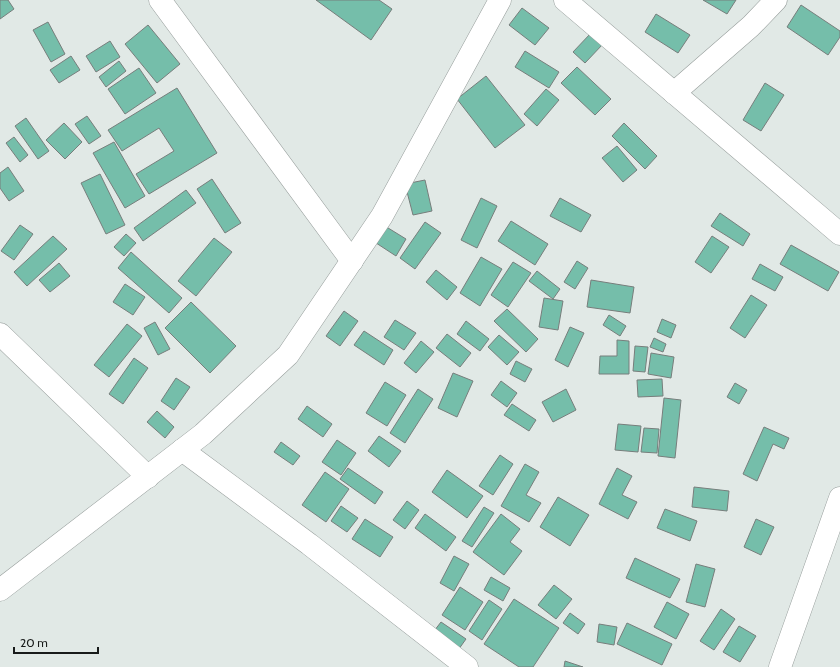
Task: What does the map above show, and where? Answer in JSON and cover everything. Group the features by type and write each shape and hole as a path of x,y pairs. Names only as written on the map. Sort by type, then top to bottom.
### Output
{"street":[{"path":"160,0 352,261"},
{"path":"0,590 203,434 288,355 382,216 500,0"},
{"path":"565,0 840,234"},
{"path":"674,92 751,26 776,0"},
{"path":"0,334 148,477"},
{"path":"182,450 310,544 467,667"},
{"path":"780,667 840,498"}],"building":[{"path":"0,0 8,0 14,9 0,19"},
{"path":"316,0 379,0 392,9 371,40"},
{"path":"703,0 736,0 727,14"},
{"path":"801,5 840,31 840,37 828,55 787,27"},
{"path":"522,8 549,28 535,45 509,25"},
{"path":"656,14 690,35 678,53 645,32"},
{"path":"48,22 65,54 51,62 33,30"},
{"path":"148,25 180,64 157,83 125,44"},
{"path":"591,33 603,44 585,63 573,52"},
{"path":"110,41 120,57 96,72 86,56"},
{"path":"525,51 559,72 549,88 515,67"},
{"path":"71,56 80,70 59,83 50,70"},
{"path":"119,61 126,71 106,87 99,77"},
{"path":"577,67 611,99 595,115 561,83"},
{"path":"139,68 156,93 125,114 108,89"},
{"path":"486,76 525,125 495,148 457,99"},
{"path":"765,83 784,95 761,131 743,120"},
{"path":"177,88 217,153 149,194 136,174 174,151 159,128 122,151 108,130"},
{"path":"546,89 559,100 537,126 524,114"},
{"path":"87,116 101,136 89,144 75,124"},
{"path":"26,118 49,151 38,159 15,126"},
{"path":"64,123 82,142 65,159 46,140"},
{"path":"624,123 657,156 645,169 612,136"},
{"path":"14,137 28,155 20,162 6,143"},
{"path":"114,142 145,196 125,208 93,153"},
{"path":"617,146 637,170 623,182 602,158"},
{"path":"8,167 24,191 9,201 0,188 0,173"},
{"path":"100,174 125,225 106,234 81,183"},
{"path":"212,179 241,223 225,233 197,189"},
{"path":"425,180 432,211 413,215 405,184"},
{"path":"186,190 196,203 143,241 134,228"},
{"path":"481,198 497,206 477,248 461,240"},
{"path":"560,198 591,215 581,232 550,216"},
{"path":"720,213 750,234 743,246 711,226"},
{"path":"511,221 548,244 535,265 498,241"},
{"path":"425,222 441,233 415,269 400,258"},
{"path":"380,223 406,239 396,256 370,239"},
{"path":"20,225 33,234 14,260 1,251"},
{"path":"126,234 136,243 124,256 114,247"},
{"path":"53,236 67,249 27,286 14,272"},
{"path":"712,236 729,247 711,273 695,262"},
{"path":"214,238 232,252 196,296 178,281"},
{"path":"791,245 839,272 828,291 780,264"},
{"path":"131,252 182,298 169,313 118,268"},
{"path":"481,257 502,269 480,306 460,293"},
{"path":"577,261 588,268 575,289 564,282"},
{"path":"513,262 531,273 508,307 491,295"},
{"path":"59,263 70,276 50,292 39,280"},
{"path":"760,264 783,277 775,291 752,279"},
{"path":"436,270 457,287 447,300 426,282"},
{"path":"537,271 560,289 553,299 529,281"},
{"path":"591,280 634,287 630,313 587,307"},
{"path":"125,284 145,297 133,315 113,302"},
{"path":"751,295 767,305 745,338 730,328"},
{"path":"544,298 563,301 558,330 539,327"},
{"path":"191,302 236,346 210,373 165,328"},
{"path":"507,309 538,339 526,352 494,321"},
{"path":"344,311 358,321 340,346 326,336"},
{"path":"609,315 626,326 620,336 603,325"},
{"path":"662,319 676,325 671,338 657,332"},
{"path":"395,320 416,333 404,350 384,337"},
{"path":"466,321 489,339 480,351 457,334"},
{"path":"155,322 170,349 158,355 144,328"},
{"path":"127,324 142,336 109,377 94,365"},
{"path":"570,327 584,333 568,367 555,360"},
{"path":"364,331 393,350 384,365 354,345"},
{"path":"447,334 471,353 460,367 436,348"},
{"path":"499,335 519,352 507,365 488,347"},
{"path":"654,338 666,344 663,352 650,347"},
{"path":"617,340 629,341 629,374 599,374 600,356 617,356"},
{"path":"421,341 434,352 416,373 404,363"},
{"path":"635,346 648,347 645,372 633,371"},
{"path":"651,353 674,357 671,378 648,374"},
{"path":"134,358 148,368 123,404 109,394"},
{"path":"516,361 532,369 525,382 510,374"},
{"path":"453,373 473,381 457,417 438,408"},
{"path":"176,378 190,387 174,410 161,401"},
{"path":"662,379 663,396 638,397 637,380"},
{"path":"501,381 517,393 507,407 491,395"},
{"path":"385,382 406,395 387,426 366,413"},
{"path":"735,383 747,390 739,404 727,397"},
{"path":"418,389 433,399 405,443 390,433"},
{"path":"566,389 576,410 553,422 542,402"},
{"path":"664,398 681,400 675,458 658,456"},
{"path":"512,404 536,420 529,431 504,415"},
{"path":"307,406 332,424 323,437 298,419"},
{"path":"157,411 174,427 165,438 147,422"},
{"path":"618,424 641,426 638,452 615,450"},
{"path":"764,427 789,438 784,449 773,444 757,481 743,474"},
{"path":"644,428 659,429 657,453 641,452"},
{"path":"379,436 401,451 389,467 368,451"},
{"path":"337,440 356,453 341,475 322,462"},
{"path":"281,442 300,456 293,465 274,452"},
{"path":"500,455 513,464 493,495 479,486"},
{"path":"525,464 539,472 526,495 541,503 529,522 501,506"},
{"path":"348,468 383,492 375,504 340,479"},
{"path":"617,468 632,476 622,495 637,502 628,519 599,504"},
{"path":"447,470 483,496 467,518 432,492"},
{"path":"325,472 349,489 326,522 302,505"},
{"path":"694,487 729,491 727,511 692,507"},
{"path":"558,497 589,515 570,546 540,527"},
{"path":"407,501 419,510 405,529 393,520"},
{"path":"341,506 358,518 347,532 331,521"},
{"path":"484,507 494,513 472,547 462,541"},
{"path":"665,509 697,521 690,541 657,528"},
{"path":"425,514 456,537 446,551 415,528"},
{"path":"501,514 520,529 510,542 522,551 504,575 473,552"},
{"path":"365,519 393,537 380,557 352,539"},
{"path":"756,519 774,527 761,555 744,547"},
{"path":"454,556 469,564 454,591 440,583"},
{"path":"635,558 680,579 670,598 626,578"},
{"path":"696,564 715,569 705,607 686,602"},
{"path":"491,577 510,588 503,601 484,590"},
{"path":"554,585 572,599 556,619 538,605"},
{"path":"460,587 483,602 465,630 442,615"},
{"path":"514,599 559,628 533,667 519,667 484,644"},
{"path":"489,600 502,609 482,640 469,631"},
{"path":"667,602 689,614 676,639 654,627"},
{"path":"721,609 735,619 714,650 700,641"},
{"path":"570,613 585,624 578,634 563,623"},
{"path":"441,622 466,639 456,653 431,635"},
{"path":"627,623 672,644 662,665 617,644"},
{"path":"599,624 617,627 614,645 597,642"},
{"path":"739,626 756,636 740,662 723,652"},
{"path":"565,661 583,667 564,667"}]}
